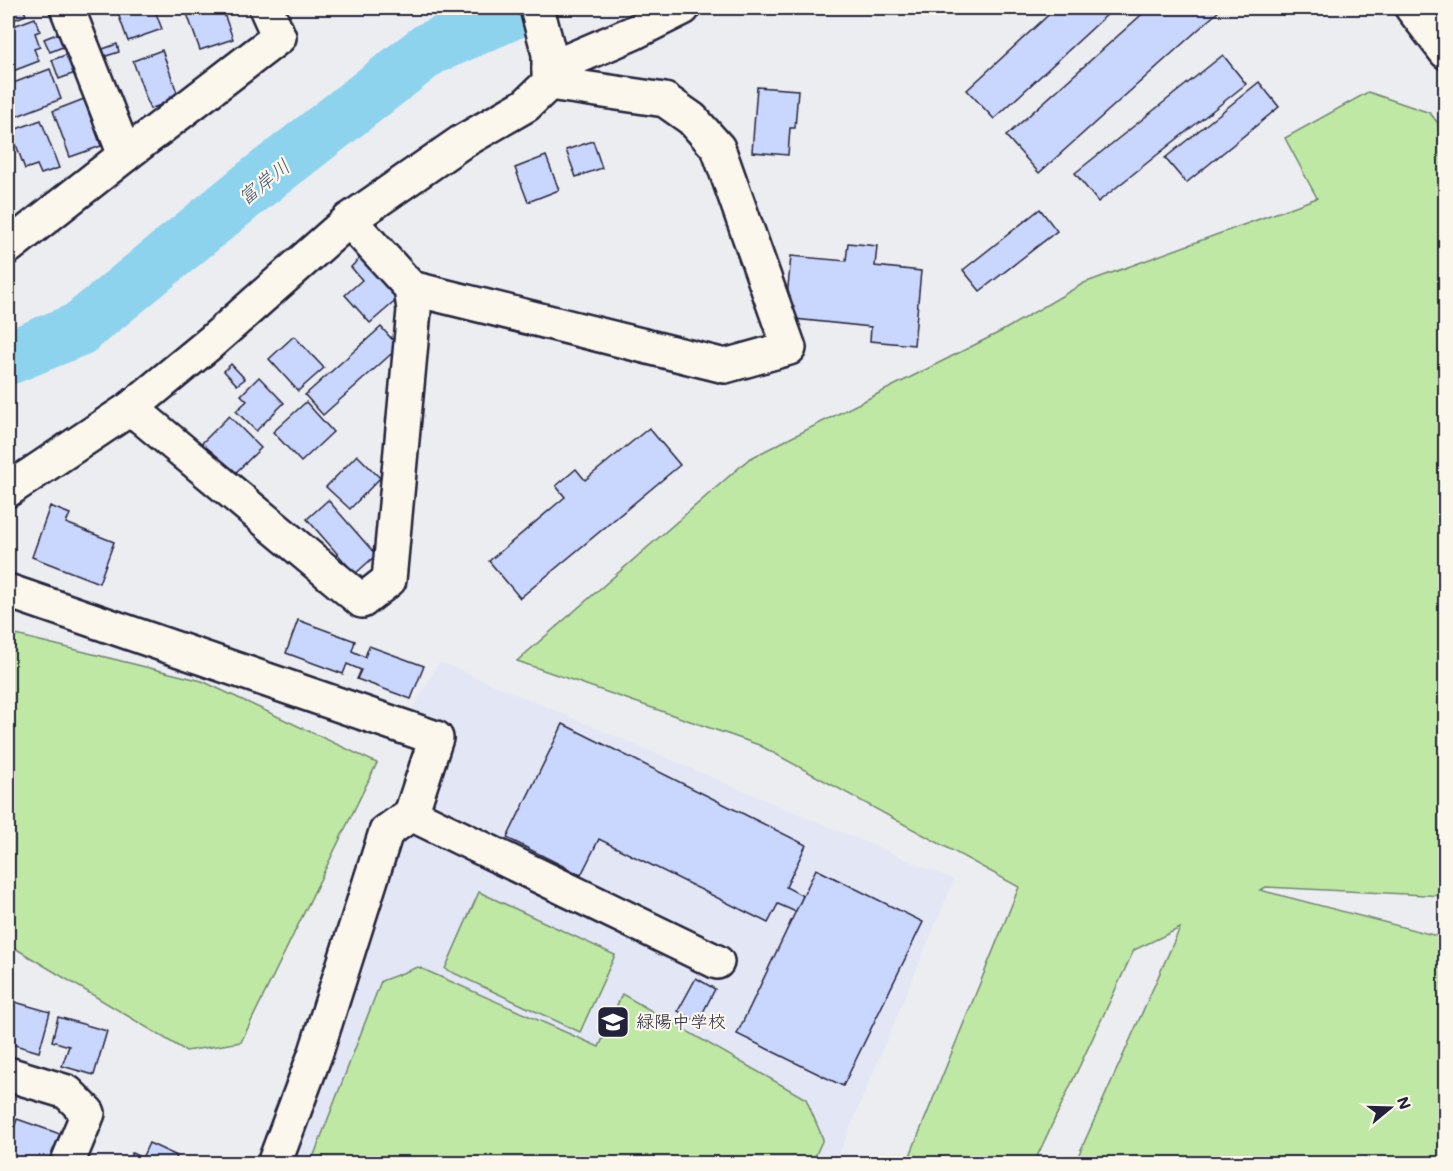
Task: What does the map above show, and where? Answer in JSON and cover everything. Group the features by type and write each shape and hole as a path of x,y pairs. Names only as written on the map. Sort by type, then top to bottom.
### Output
{"main road":[{"path":"67,8 125,155"},
{"path":"8,247 279,37 266,8"},
{"path":"537,8 549,68"},
{"path":"8,490 131,408 210,343 349,220 460,143 526,105 549,68 633,33 683,8"},
{"path":"1413,8 1446,52"},
{"path":"349,220 411,288 725,366 789,348 718,148 692,119 664,100 549,68"},
{"path":"131,408 362,601 388,580 414,310 411,288"},
{"path":"8,591 436,738 411,814 386,832 316,1052 274,1164"},
{"path":"411,814 717,962"},
{"path":"8,1074 67,1092 88,1113 67,1164"}],"shaded area":[{"name":"緑陽中学校","path":"440,662 954,880 835,1163 284,1164 392,837 429,799 407,718"}],"green space":[{"path":"1368,92 1430,113 1445,132 1445,896 1266,887 1260,890 1445,938 1445,1163 1075,1163 1180,928 1134,950 1034,1163 907,1163 1019,887 759,745 517,661 749,459 1002,331 1084,283 1317,198 1285,138"},
{"path":"8,633 202,681 377,763 241,1042 186,1051 8,944"},
{"path":"479,892 615,955 580,1032 445,969"},
{"path":"418,967 599,1047 622,994 806,1099 823,1139 812,1163 311,1163 381,981"}],"building":[{"path":"8,8 23,8 26,15 8,22"},
{"path":"116,8 154,8 162,29 128,41"},
{"path":"185,8 222,8 233,39 200,50"},
{"path":"1056,8 1106,8 1110,12 994,119 967,90"},
{"path":"1149,8 1218,8 1220,10 1039,173 1006,136"},
{"path":"35,18 40,31 35,33 40,47 34,49 39,61 13,71 8,57 8,28"},
{"path":"59,33 65,46 50,52 44,39"},
{"path":"117,44 119,52 103,57 100,50"},
{"path":"162,50 179,98 150,109 133,61"},
{"path":"68,54 75,73 59,79 52,60"},
{"path":"1223,55 1246,84 1098,202 1075,173"},
{"path":"50,69 61,99 17,116 8,85"},
{"path":"1259,82 1279,107 1186,183 1165,158"},
{"path":"757,87 798,90 795,128 790,128 788,155 752,152"},
{"path":"84,99 101,146 70,157 53,111"},
{"path":"41,120 59,168 41,174 37,165 25,169 11,131"},
{"path":"593,141 602,168 576,177 566,150"},
{"path":"546,156 559,190 528,202 515,168"},
{"path":"1040,209 1057,231 980,291 963,270"},
{"path":"848,243 877,246 875,266 921,271 914,345 870,341 871,327 785,318 791,256 846,261"},
{"path":"362,256 399,298 370,323 345,295 362,280 351,267"},
{"path":"381,327 399,347 323,415 305,395"},
{"path":"294,336 324,368 298,391 269,359"},
{"path":"231,364 245,379 237,385 224,371"},
{"path":"259,377 284,403 256,431 236,411 247,401 241,395"},
{"path":"306,402 333,432 301,462 273,432"},
{"path":"229,416 261,448 231,477 200,445"},
{"path":"649,428 680,465 520,598 489,561 565,497 556,486 576,469 585,480"},
{"path":"357,455 380,478 350,509 326,487"},
{"path":"328,500 376,555 355,574 307,519"},
{"path":"50,506 70,514 66,523 114,542 99,583 32,557"},
{"path":"298,620 355,641 352,651 365,657 369,646 424,666 411,699 357,679 361,670 347,664 343,674 286,653"},
{"path":"563,724 806,845 786,887 803,896 796,912 778,904 768,923 599,839 581,875 507,838"},
{"path":"816,869 923,922 843,1086 737,1034"},
{"path":"696,978 715,989 698,1022 678,1011"},
{"path":"8,1000 50,1012 39,1052 8,1043"},
{"path":"58,1017 107,1031 94,1075 62,1066 69,1046 52,1041"},
{"path":"17,1119 60,1134 50,1164 8,1164 8,1147"},
{"path":"149,1143 177,1156 174,1164 127,1164 132,1153 142,1158"}],"waterway":[{"name":"富岸川","path":"8,358 79,329 252,187 429,49 522,8"}],"place":[{"name":"緑陽中学校","path":"613,1022"}]}
